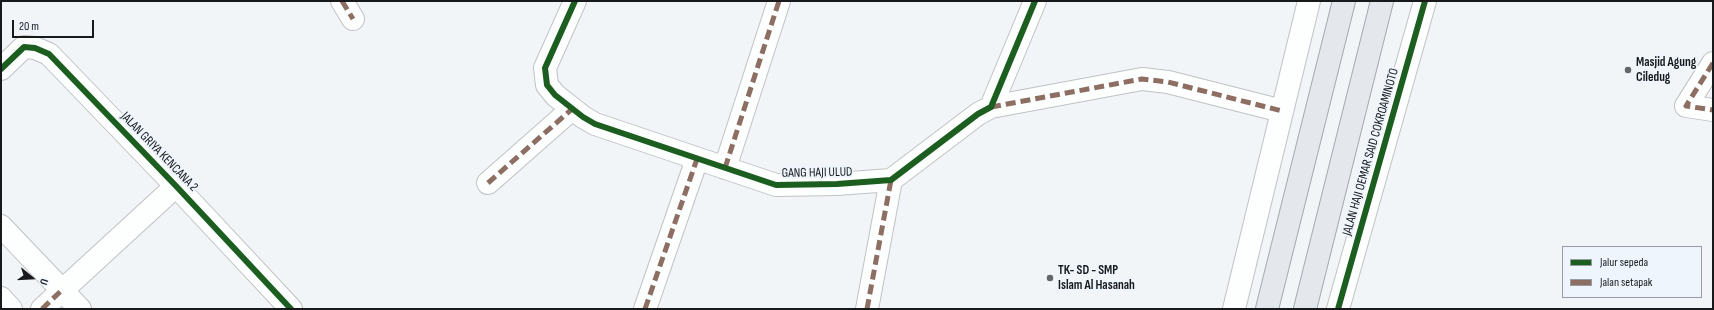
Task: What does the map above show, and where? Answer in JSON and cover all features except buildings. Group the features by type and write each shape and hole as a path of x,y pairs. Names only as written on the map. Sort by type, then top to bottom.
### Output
{"main road":[{"path":"1267,309 1344,1"},
{"name":"JALAN HAJI OEMAR SAID COKROAMINOTO","path":"1305,309 1382,1"}],"street":[{"path":"342,1 353,19"},
{"name":"GANG HAJI ULUD","path":"575,1 545,68 547,85 555,95 572,109 595,124 776,185 837,184 891,180"},
{"path":"725,168 779,1"},
{"path":"992,107 1035,1"},
{"path":"1234,309 1309,1"},
{"name":"JALAN HAJI OEMAR SAID COKROAMINOTO","path":"1338,309 1425,1"},
{"name":"JALAN GRIYA KENCANA 2","path":"1,69 24,47 35,48 48,54 176,186 292,309"},
{"path":"1713,63 1686,106 1713,110"},
{"path":"867,309 891,180 978,114 992,107 1142,79 1168,82 1282,111"},
{"path":"488,184 572,109"},
{"path":"644,309 697,159"},
{"path":"42,309 176,186"},
{"path":"1,226 80,309"},
{"path":"1,298 11,309"}],"marked path":[{"path":"342,1 353,19"},
{"path":"725,168 779,1"},
{"path":"1713,63 1686,106 1713,110"},
{"path":"991,107 1142,79 1168,82 1282,111"},
{"path":"488,183 572,109"},
{"path":"645,309 697,159"},
{"path":"867,309 891,180"},
{"path":"42,309 62,290"}],"cycle path":[{"path":"575,1 545,68 547,85 555,95 583,117 595,124 776,185 837,184 891,180 978,114 991,107 1035,1"},
{"path":"1338,309 1425,1"},
{"path":"1,69 24,47 35,48 49,54 176,186 291,309"}],"place":[{"name":"Masjid Agung Ciledug","path":"1628,70"},
{"name":"TK- SD - SMP Islam Al Hasanah","path":"1050,278"}]}
